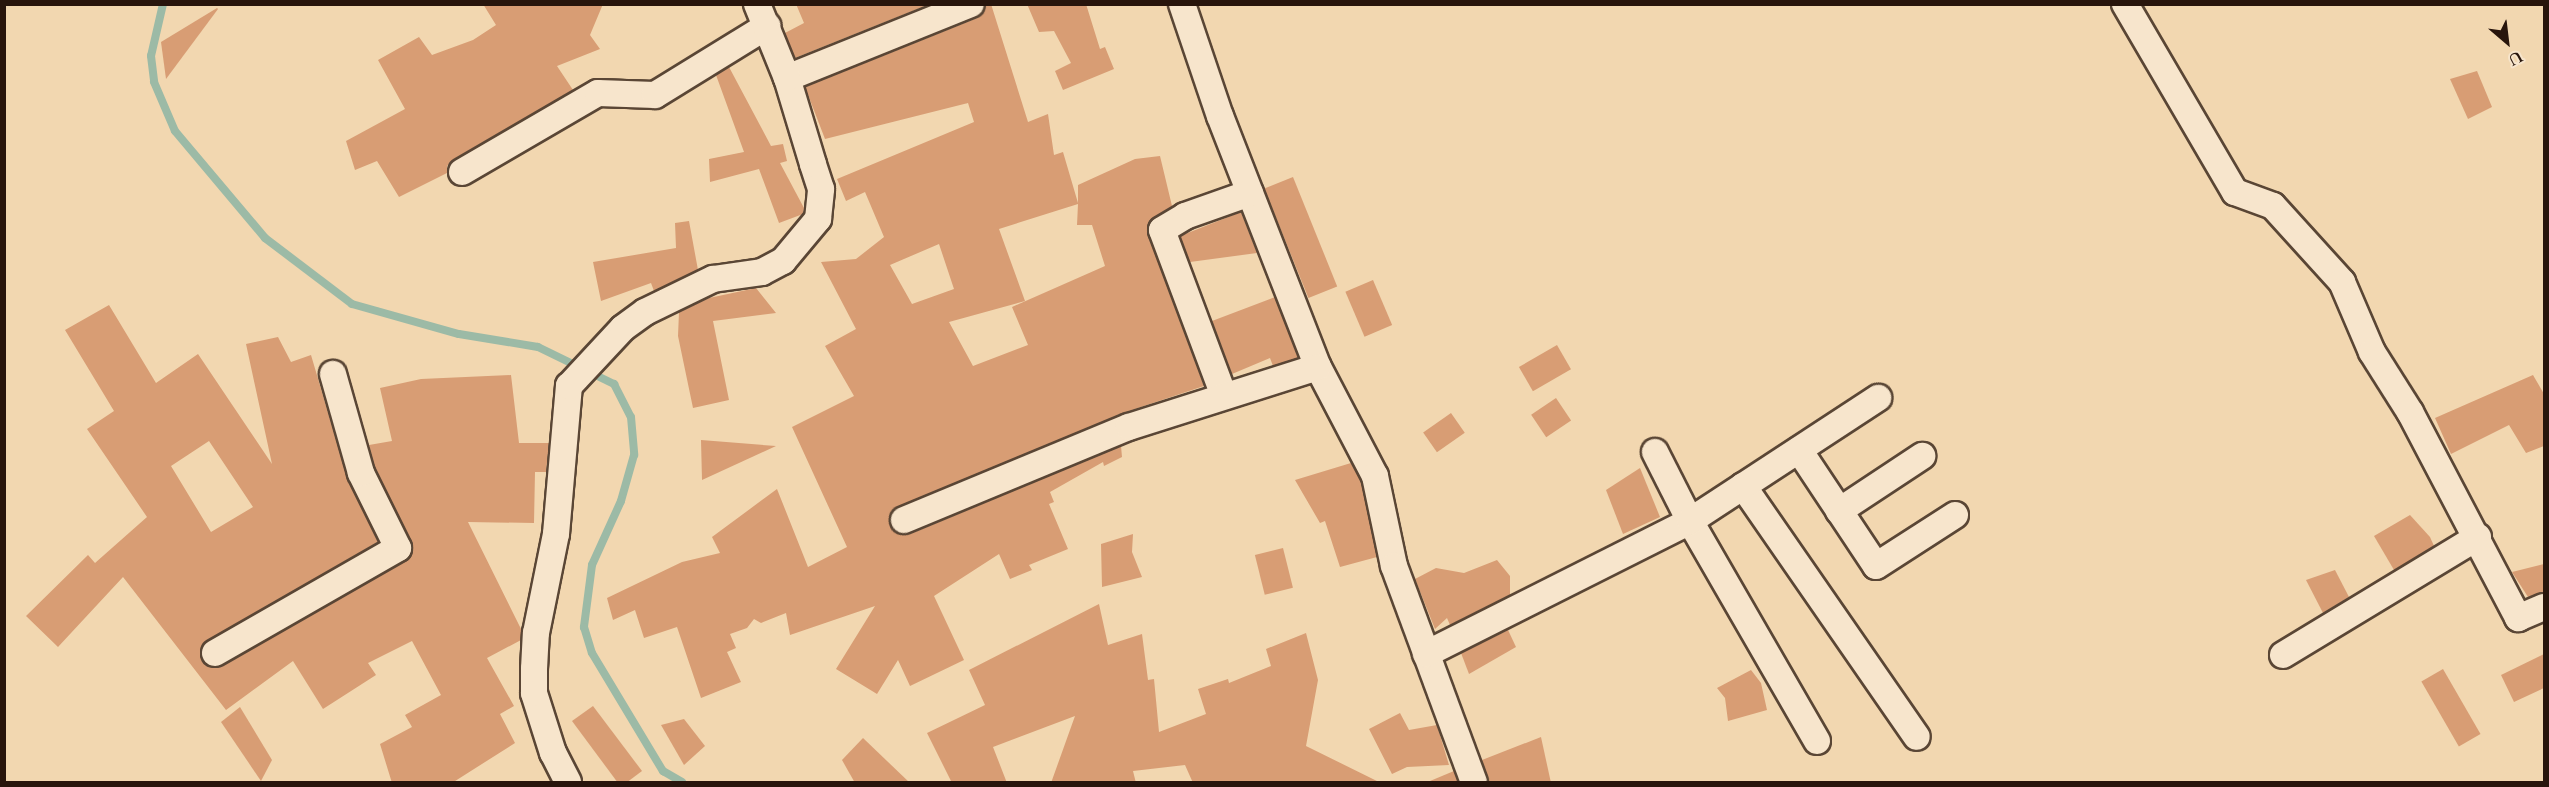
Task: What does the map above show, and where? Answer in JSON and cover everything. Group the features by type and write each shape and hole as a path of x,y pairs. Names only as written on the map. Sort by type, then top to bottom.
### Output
{"street":[{"path":"787,78 971,4"},
{"path":"1182,4 1250,193 1318,367 1375,476 1391,555 1474,783"},
{"path":"2125,4 2235,192 2273,206 2342,282 2382,370 2410,412 2478,537 2518,618 2544,607"},
{"path":"462,172 592,95 609,92 641,96 762,15 787,78 821,189 818,219 783,261 762,272 713,279 680,292 623,328 569,386 556,534 538,622 534,669 534,693 553,753 568,783"},
{"path":"1224,396 1162,230 1185,216 1250,193"},
{"path":"904,520 1129,427 1318,367"},
{"path":"215,654 398,548 361,473 333,374"},
{"path":"1426,654 1690,521 1878,398"},
{"path":"1799,450 1875,567 1955,515"},
{"path":"1655,452 1690,521 1817,741"},
{"path":"1839,511 1922,456"},
{"path":"1743,486 1917,737"},
{"path":"2283,656 2478,537"}],"building":[{"path":"483,4 603,4 590,35 600,49 557,66 573,90 454,159 447,166 447,173 399,197 377,161 355,170 346,141 405,109 378,60 419,37 432,55 473,40 496,25"},
{"path":"796,4 930,4 795,58 785,33 804,23"},
{"path":"986,4 991,4 1028,122 1048,114 1054,155 1063,152 1078,203 1078,185 1135,159 1160,156 1172,206 1150,222 1148,235 1204,386 1123,413 893,510 890,526 901,535 910,534 1121,446 1122,457 1104,466 1103,462 1050,492 1054,502 1049,504 1068,549 1029,565 1032,570 1010,579 999,554 934,596 964,660 910,686 898,660 877,694 836,669 875,606 790,635 786,613 761,623 754,619 747,628 730,634 736,648 727,652 741,682 701,698 677,627 644,638 635,610 613,620 607,598 682,562 720,553 712,537 777,489 808,567 847,547 792,427 854,396 825,346 856,329 821,262 856,259 884,237 865,192 846,201 837,179 974,122 968,103 825,139 805,87 977,18","holes":["1078,204 1077,225 1092,225 1105,266 1012,307 1028,345 973,366 949,322 1025,301 999,229","939,244 954,289 912,304 890,265"]},
{"path":"1027,4 1086,4 1100,49 1105,47 1114,69 1063,90 1055,71 1071,63 1054,31 1039,32"},
{"path":"218,9 166,79 161,42"},
{"path":"729,67 771,146 783,144 787,161 780,163 804,208 803,214 779,223 759,169 710,182 709,159 744,152 716,75"},
{"path":"2477,71 2492,107 2468,119 2450,79"},
{"path":"1293,177 1337,286 1308,298 1264,189"},
{"path":"1241,212 1257,253 1190,262 1180,236"},
{"path":"689,221 698,270 654,291 651,283 601,301 593,262 676,248 675,223"},
{"path":"1373,280 1392,325 1365,337 1345,292"},
{"path":"756,288 776,313 713,321 729,400 693,408 678,336 679,312 709,298"},
{"path":"1275,297 1298,358 1273,366 1270,358 1232,374 1212,321"},
{"path":"109,305 156,383 198,354 272,464 246,344 278,337 291,362 311,355 347,477 378,542 208,640 200,654 207,666 214,668 411,555 411,541 375,468 369,445 392,441 380,388 421,379 511,375 519,443 549,443 546,472 535,472 534,523 468,522 521,629 521,640 487,658 514,706 500,714 515,743 452,783 392,783 380,744 412,727 405,715 441,695 412,641 368,663 376,675 323,709 293,661 226,710 123,577 58,647 26,616 88,555 95,563 147,517 87,429 114,411 65,330","holes":["209,441 253,507 211,532 171,466"]},
{"path":"1557,345 1571,369 1533,391 1519,367"},
{"path":"2533,375 2544,394 2544,446 2526,453 2509,425 2451,454 2435,418"},
{"path":"1556,398 1571,420 1546,437 1531,415"},
{"path":"1451,413 1465,433 1437,452 1423,433"},
{"path":"701,440 776,446 702,480"},
{"path":"1351,463 1361,481 1377,557 1340,567 1325,521 1320,523 1295,480"},
{"path":"1640,468 1660,517 1623,534 1606,490"},
{"path":"2410,515 2430,537 2434,546 2394,570 2374,536"},
{"path":"1133,534 1132,552 1142,577 1102,587 1101,544"},
{"path":"1283,548 1293,588 1265,595 1255,555"},
{"path":"1497,560 1510,576 1510,595 1450,625 1447,618 1435,629 1415,579 1436,568 1464,573"},
{"path":"2544,564 2544,592 2528,597 2512,572"},
{"path":"2335,570 2349,597 2323,613 2306,580"},
{"path":"1099,604 1108,645 1142,634 1148,680 1154,679 1159,732 1206,714 1198,689 1228,679 1229,683 1271,666 1266,649 1306,633 1318,680 1306,746 1381,783 1193,783 1185,765 1133,771 1136,783 1051,783 1075,716 993,747 1007,783 952,783 927,733 985,705 969,670"},
{"path":"1508,630 1516,647 1469,674 1461,653"},
{"path":"2544,654 2544,688 2514,702 2501,675"},
{"path":"2443,669 2480,734 2459,746 2421,682"},
{"path":"1751,670 1761,683 1767,710 1728,721 1725,698 1717,688"},
{"path":"593,706 642,771 626,783 618,783 572,721"},
{"path":"240,707 272,760 261,781 221,722"},
{"path":"1400,713 1409,730 1437,725 1449,765 1407,767 1392,774 1369,729"},
{"path":"684,719 705,746 684,765 661,725"},
{"path":"1541,737 1551,783 1489,783 1482,760"},
{"path":"863,738 910,783 855,783 842,760"},
{"path":"1454,771 1458,783 1430,783 1430,781"}],"waterway":[{"path":"163,4 151,56 154,82 175,131 265,238 352,304 459,334 538,347 614,384 631,417 634,455 621,501 592,565 584,627 592,653 663,771 682,782"}]}
